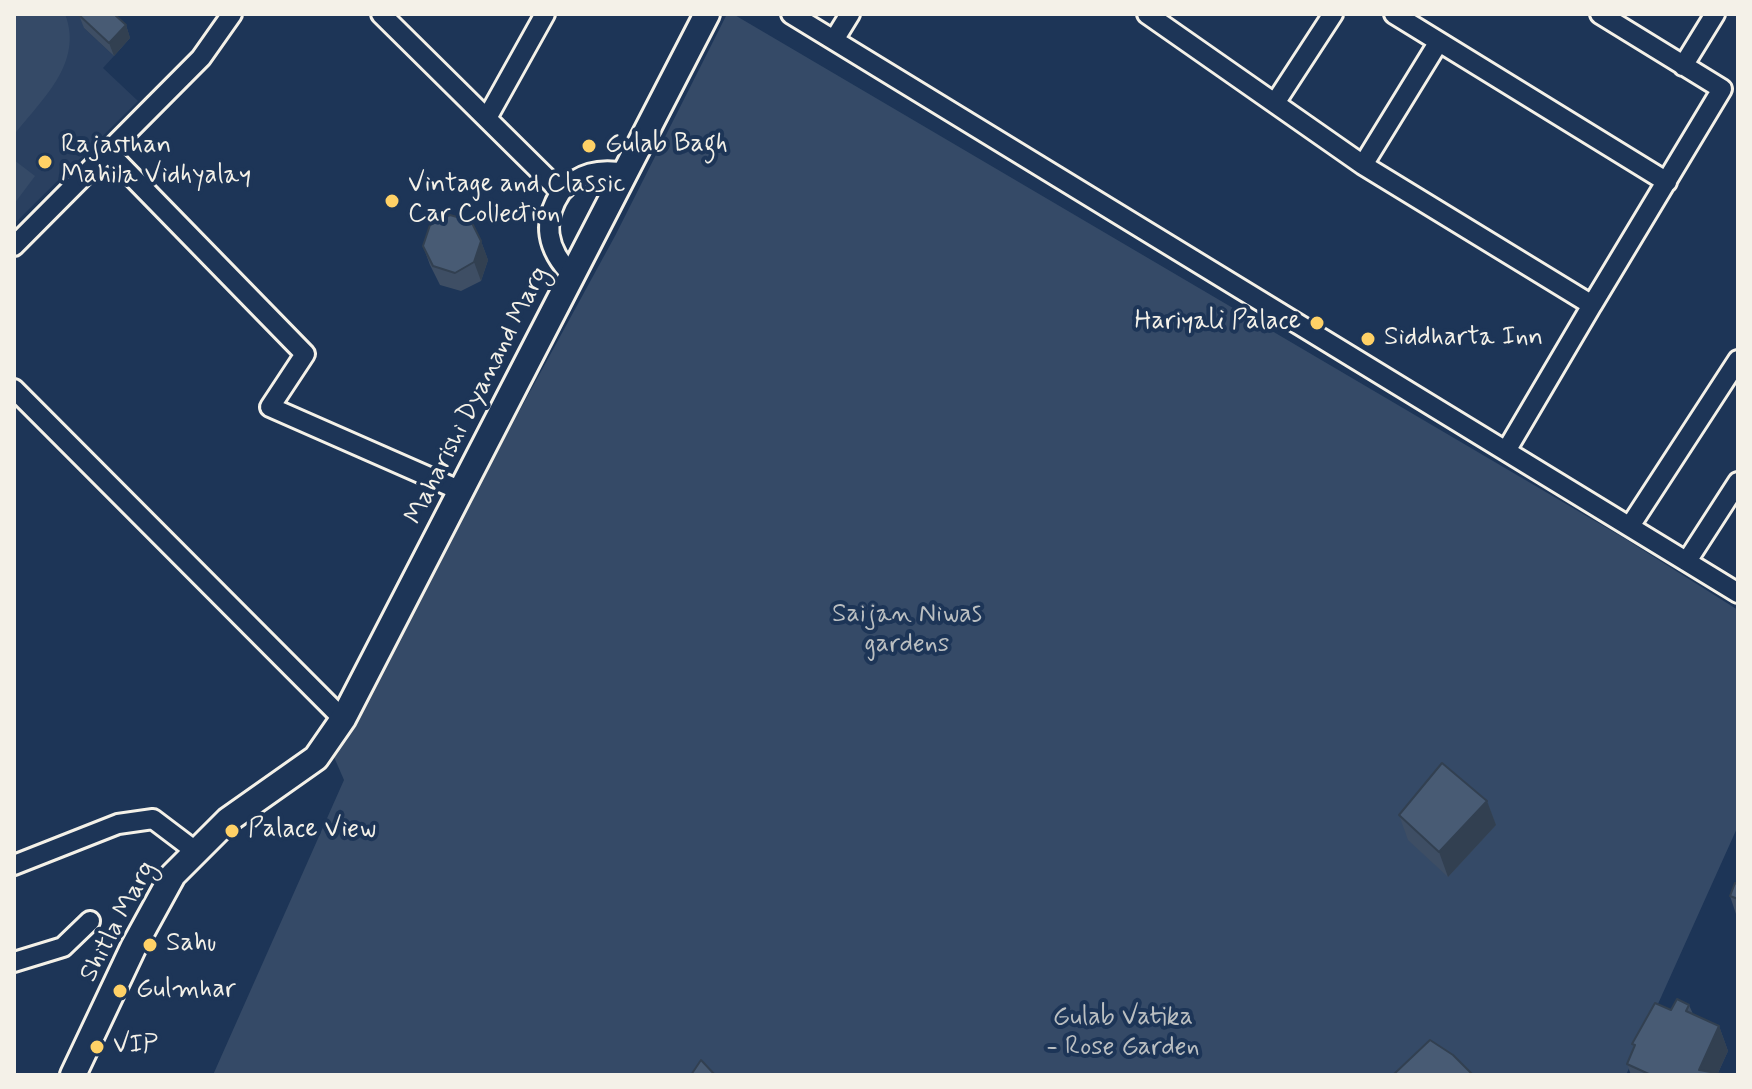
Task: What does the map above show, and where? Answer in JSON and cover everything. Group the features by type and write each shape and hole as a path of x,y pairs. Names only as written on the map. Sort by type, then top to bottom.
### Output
{"main road":[{"name":"Maharishi Dyanand Marg","path":"343,719 707,14"},
{"name":"Shitla Marg","path":"73,1075 134,946 173,875 194,850 228,820 316,758 343,719"}],"street":[{"path":"14,246 201,58 232,14"},
{"path":"381,14 561,192"},
{"path":"487,118 545,14"},
{"path":"791,14 1738,593"},
{"path":"834,40 850,14"},
{"path":"1147,14 1202,56 1363,165 1592,305"},
{"path":"1275,103 1333,14"},
{"path":"1506,451 1667,182 1730,94 1600,14"},
{"path":"1683,66 1715,14"},
{"path":"1392,15 1667,182"},
{"path":"1363,165 1438,43"},
{"path":"108,152 305,354 270,407 461,491"},
{"path":"572,275 558,262 548,233 551,209 561,192 587,174 609,170 625,173"},
{"path":"1630,526 1738,360"},
{"path":"14,389 343,719"},
{"path":"1687,561 1738,482"},
{"path":"14,865 118,824 153,819 194,850"},
{"path":"14,962 63,947 90,921"}],"shaded area":[{"name":"Rajasthan Mahila Vidhyalay","path":"14,14 83,14 84,28 114,56 103,68 138,101 14,224"}],"green space":[{"path":"14,14 65,14 69,49 57,79 14,135"},
{"name":"Saijan Niwas gardens","path":"727,14 733,14 1624,538 1738,610 1738,826 1626,1075 213,1075 344,780 334,757 357,722 357,708 615,236"},
{"path":"14,160 35,176 14,204"}],"building":[{"path":"80,14 114,14 126,25 109,43"},
{"path":"450,215 471,221 481,241 474,262 455,273 433,266 423,246 430,225"},
{"path":"1442,763 1487,801 1439,852 1399,815"},
{"path":"1735,883 1738,884 1738,899 1730,896"},
{"path":"1677,999 1689,1005 1686,1011 1719,1026 1699,1070 1728,1075 1651,1075 1627,1064 1635,1045 1632,1044 1655,1003 1671,1010"},
{"path":"1430,1040 1453,1055 1473,1075 1393,1075"},
{"path":"701,1060 715,1075 691,1075"}],"place":[{"name":"Gulab Bagh","path":"589,146"},
{"name":"Rajasthan Mahila Vidhyalay","path":"45,162"},
{"name":"Vintage and Classic Car Collection","path":"392,201"},
{"name":"Hariyali Palace","path":"1317,323"},
{"name":"Siddharta Inn","path":"1368,339"},
{"name":"Palace View","path":"232,831"},
{"name":"Sahu","path":"150,945"},
{"name":"Gulmhar","path":"120,991"},
{"name":"VIP","path":"97,1047"}],"park label":[{"name":"Gulab Vatika - Rose Garden","path":"1123,1034"}]}
